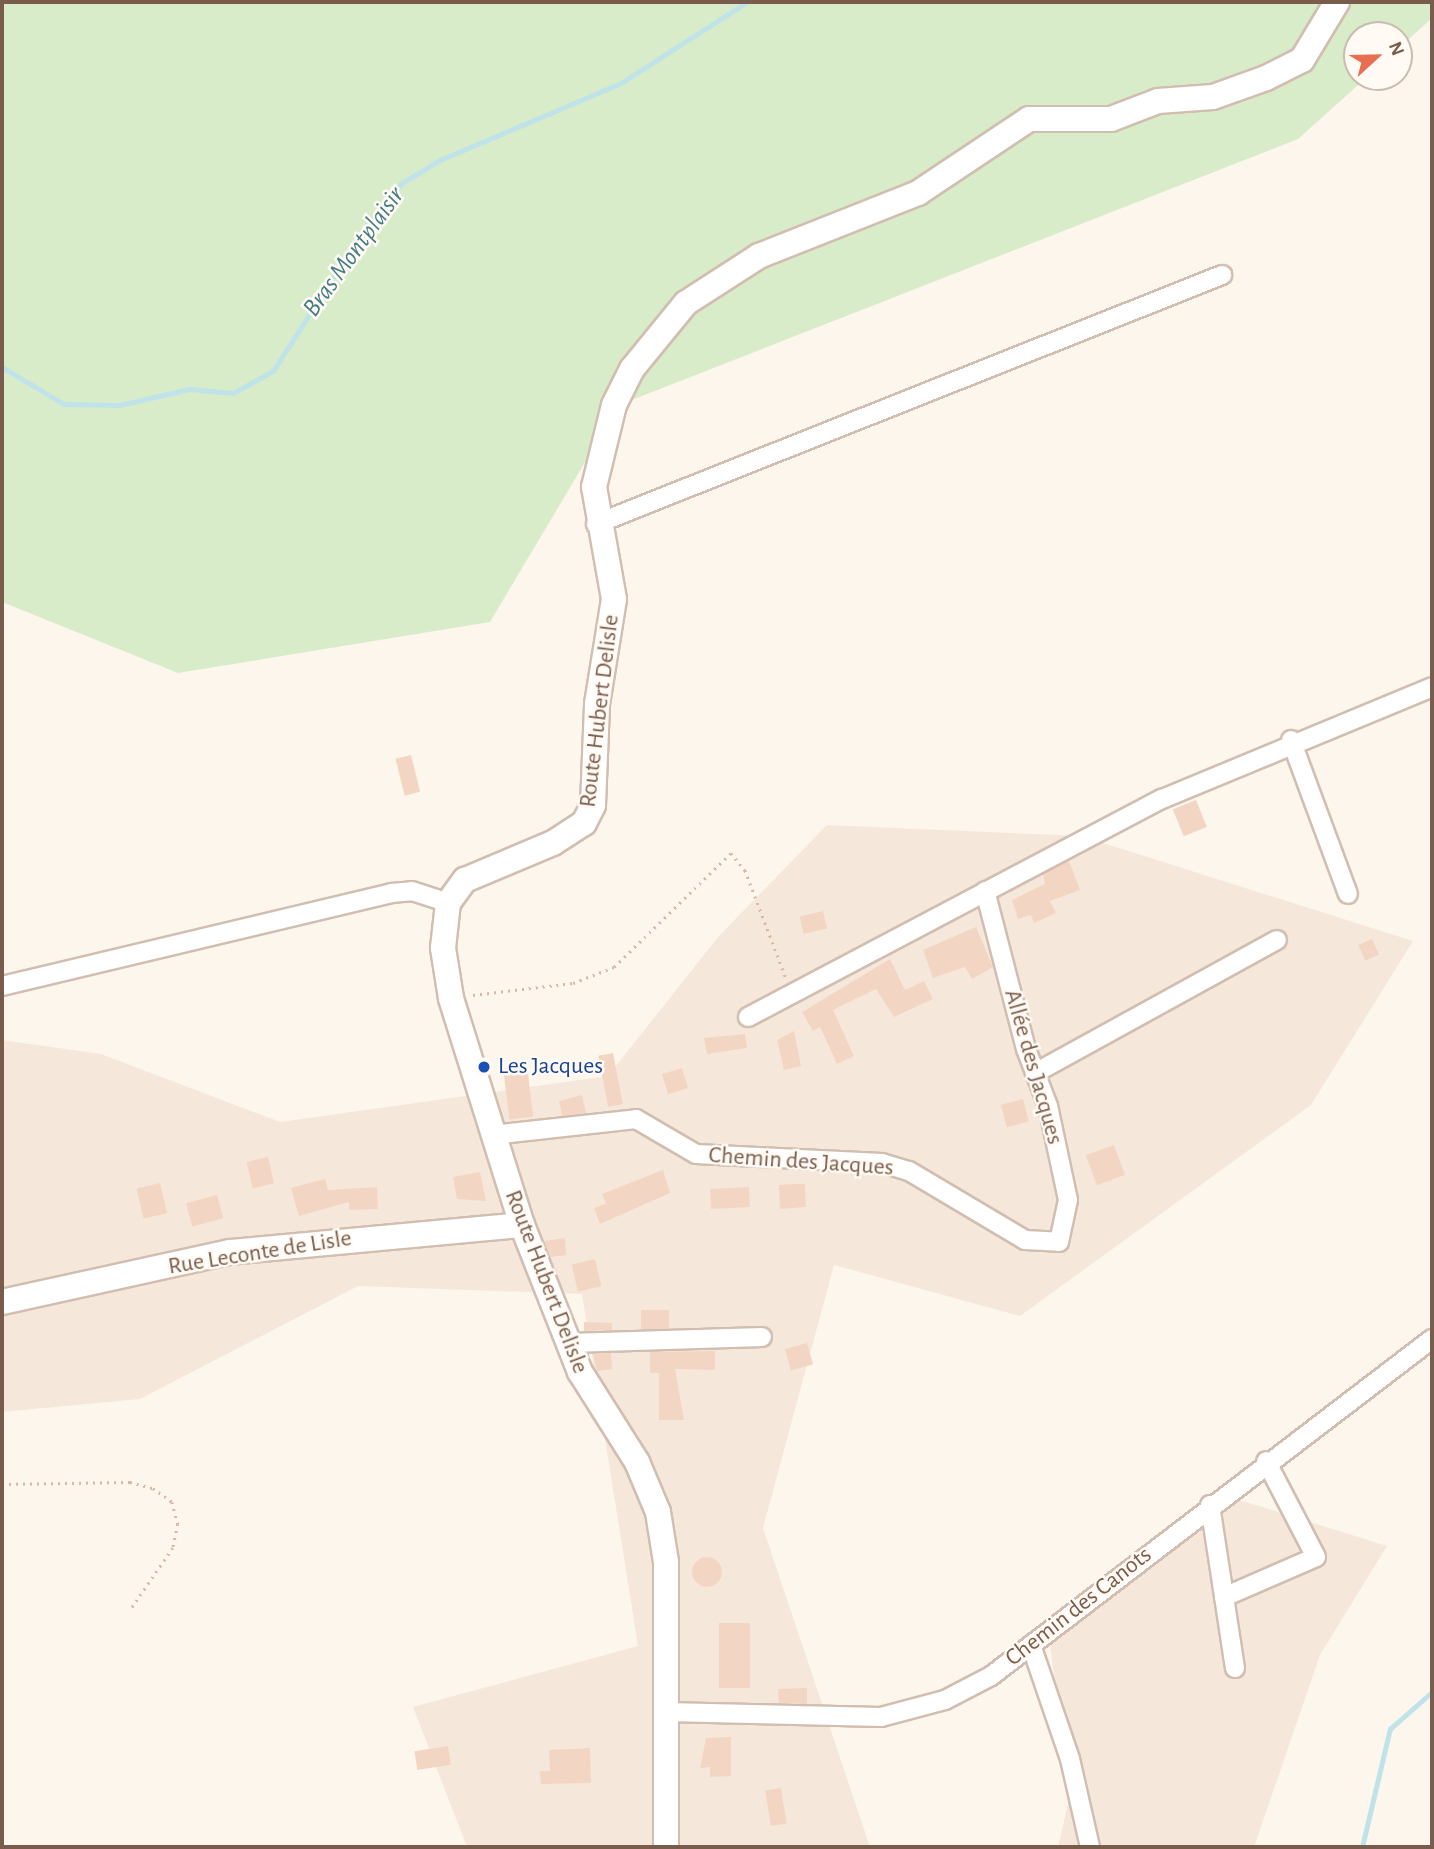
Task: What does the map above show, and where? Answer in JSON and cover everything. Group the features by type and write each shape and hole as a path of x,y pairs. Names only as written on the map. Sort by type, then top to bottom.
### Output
{"main road":[{"name":"Route Hubert Delisle","path":"666,1847 666,1562 659,1512 637,1462 603,1417 522,1225 492,1135 452,998 443,948 448,903 465,880 553,843 584,823 593,805 597,704 614,629 614,599 596,524 594,487 614,405 632,369 686,303 759,256 918,193 1029,119 1111,119 1158,101 1213,97 1266,78 1302,60 1337,2"},
{"name":"Rue Leconte de Lisle","path":"2,1302 230,1252 522,1225"}],"street":[{"path":"596,524 1222,275"},
{"path":"748,1017 791,991 837,974 985,891 1291,740 1432,687"},
{"path":"1291,740 1348,894"},
{"path":"2,986 391,893 412,891 448,903"},
{"name":"Allée des Jacques","path":"985,891 1068,1200 1059,1242"},
{"path":"1035,1073 1277,940"},
{"name":"Chemin des Jacques","path":"492,1135 636,1119 696,1154 882,1163 909,1171 1025,1240 1059,1242"},
{"path":"570,1343 762,1338"},
{"name":"Chemin des Canots","path":"666,1712 881,1717 945,1700 1031,1645 1266,1461 1432,1339"},
{"path":"1224,1597 1317,1557 1266,1461"},
{"path":"1210,1505 1235,1668"},
{"path":"1031,1645 1067,1748 1090,1847"}],"path":[{"path":"452,998 573,983 614,967 731,853 745,870 791,991"},
{"path":"2,1484 130,1482 153,1488 172,1502 178,1524 173,1548 131,1609"}],"shaded area":[{"path":"827,825 1081,836 1413,941 1311,1105 1020,1316 834,1265 763,1528 870,1847 467,1847 413,1707 638,1646 582,1294 358,1286 140,1399 2,1412 2,1040 101,1054 280,1122 608,1076 719,936"},
{"path":"1230,1497 1387,1546 1320,1655 1254,1847 1058,1847 1070,1795 1049,1637"}],"green space":[{"path":"2,2 1432,2 1432,18 1413,35 1413,21 1343,21 1343,91 1351,91 1298,139 619,405 490,622 178,673 2,602"}],"building":[{"path":"411,755 420,792 405,796 395,759"},
{"path":"1196,800 1207,827 1184,836 1173,809"},
{"path":"1069,861 1080,890 1050,901 1056,913 1034,923 1031,915 1018,919 1012,900 1045,884 1043,874"},
{"path":"823,911 827,929 804,934 800,916"},
{"path":"976,927 993,967 972,979 965,967 933,978 923,950"},
{"path":"1372,939 1379,955 1365,961 1358,945"},
{"path":"890,959 905,990 924,981 933,999 894,1017 876,989 833,1010 854,1056 837,1064 820,1027 813,1031 802,1012"},
{"path":"794,1031 801,1066 784,1070 777,1040"},
{"path":"745,1034 747,1048 707,1054 704,1038"},
{"path":"613,1053 623,1104 608,1107 598,1056"},
{"path":"527,1066 533,1117 509,1120 503,1069"},
{"path":"682,1068 688,1088 668,1094 662,1074"},
{"path":"582,1095 586,1113 562,1116 559,1101"},
{"path":"1023,1099 1029,1121 1007,1127 1001,1105"},
{"path":"1114,1145 1125,1175 1097,1185 1086,1155"},
{"path":"268,1157 274,1183 253,1188 247,1162"},
{"path":"663,1170 670,1193 600,1224 594,1208 606,1204 602,1194"},
{"path":"480,1172 486,1201 457,1199 453,1177"},
{"path":"325,1179 328,1190 377,1187 378,1209 349,1210 349,1202 299,1216 291,1188"},
{"path":"160,1183 167,1213 144,1219 137,1188"},
{"path":"805,1184 806,1207 780,1209 779,1185"},
{"path":"749,1187 750,1207 711,1209 710,1189"},
{"path":"217,1195 223,1218 192,1226 186,1203"},
{"path":"565,1238 566,1255 551,1257 544,1241"},
{"path":"595,1259 601,1286 578,1292 572,1264"},
{"path":"641,1310 669,1310 669,1329 641,1329"},
{"path":"584,1322 612,1323 612,1330 584,1331"},
{"path":"807,1343 813,1364 791,1370 785,1349"},
{"path":"715,1351 715,1370 675,1369 684,1420 659,1420 659,1373 650,1373 650,1352"},
{"path":"611,1353 612,1369 597,1371 593,1354"},
{"path":"707,1557 717,1562 722,1572 717,1582 707,1587 697,1582 692,1572 697,1562"},
{"path":"719,1623 750,1623 750,1688 719,1688"},
{"path":"807,1688 807,1704 779,1703 778,1689"},
{"path":"731,1737 731,1776 710,1777 710,1767 700,1768 706,1738"},
{"path":"448,1746 451,1765 417,1770 414,1751"},
{"path":"590,1748 591,1783 541,1784 540,1771 550,1771 549,1750"},
{"path":"781,1788 787,1824 771,1826 765,1791"}],"waterway":[{"name":"Bras Montplaisir","path":"2,367 64,404 120,405 190,389 233,393 273,371 367,225 402,183 440,160 621,83 747,2"},
{"path":"1362,1847 1390,1729 1432,1692"}],"place":[{"name":"Les Jacques","path":"484,1067"}]}
